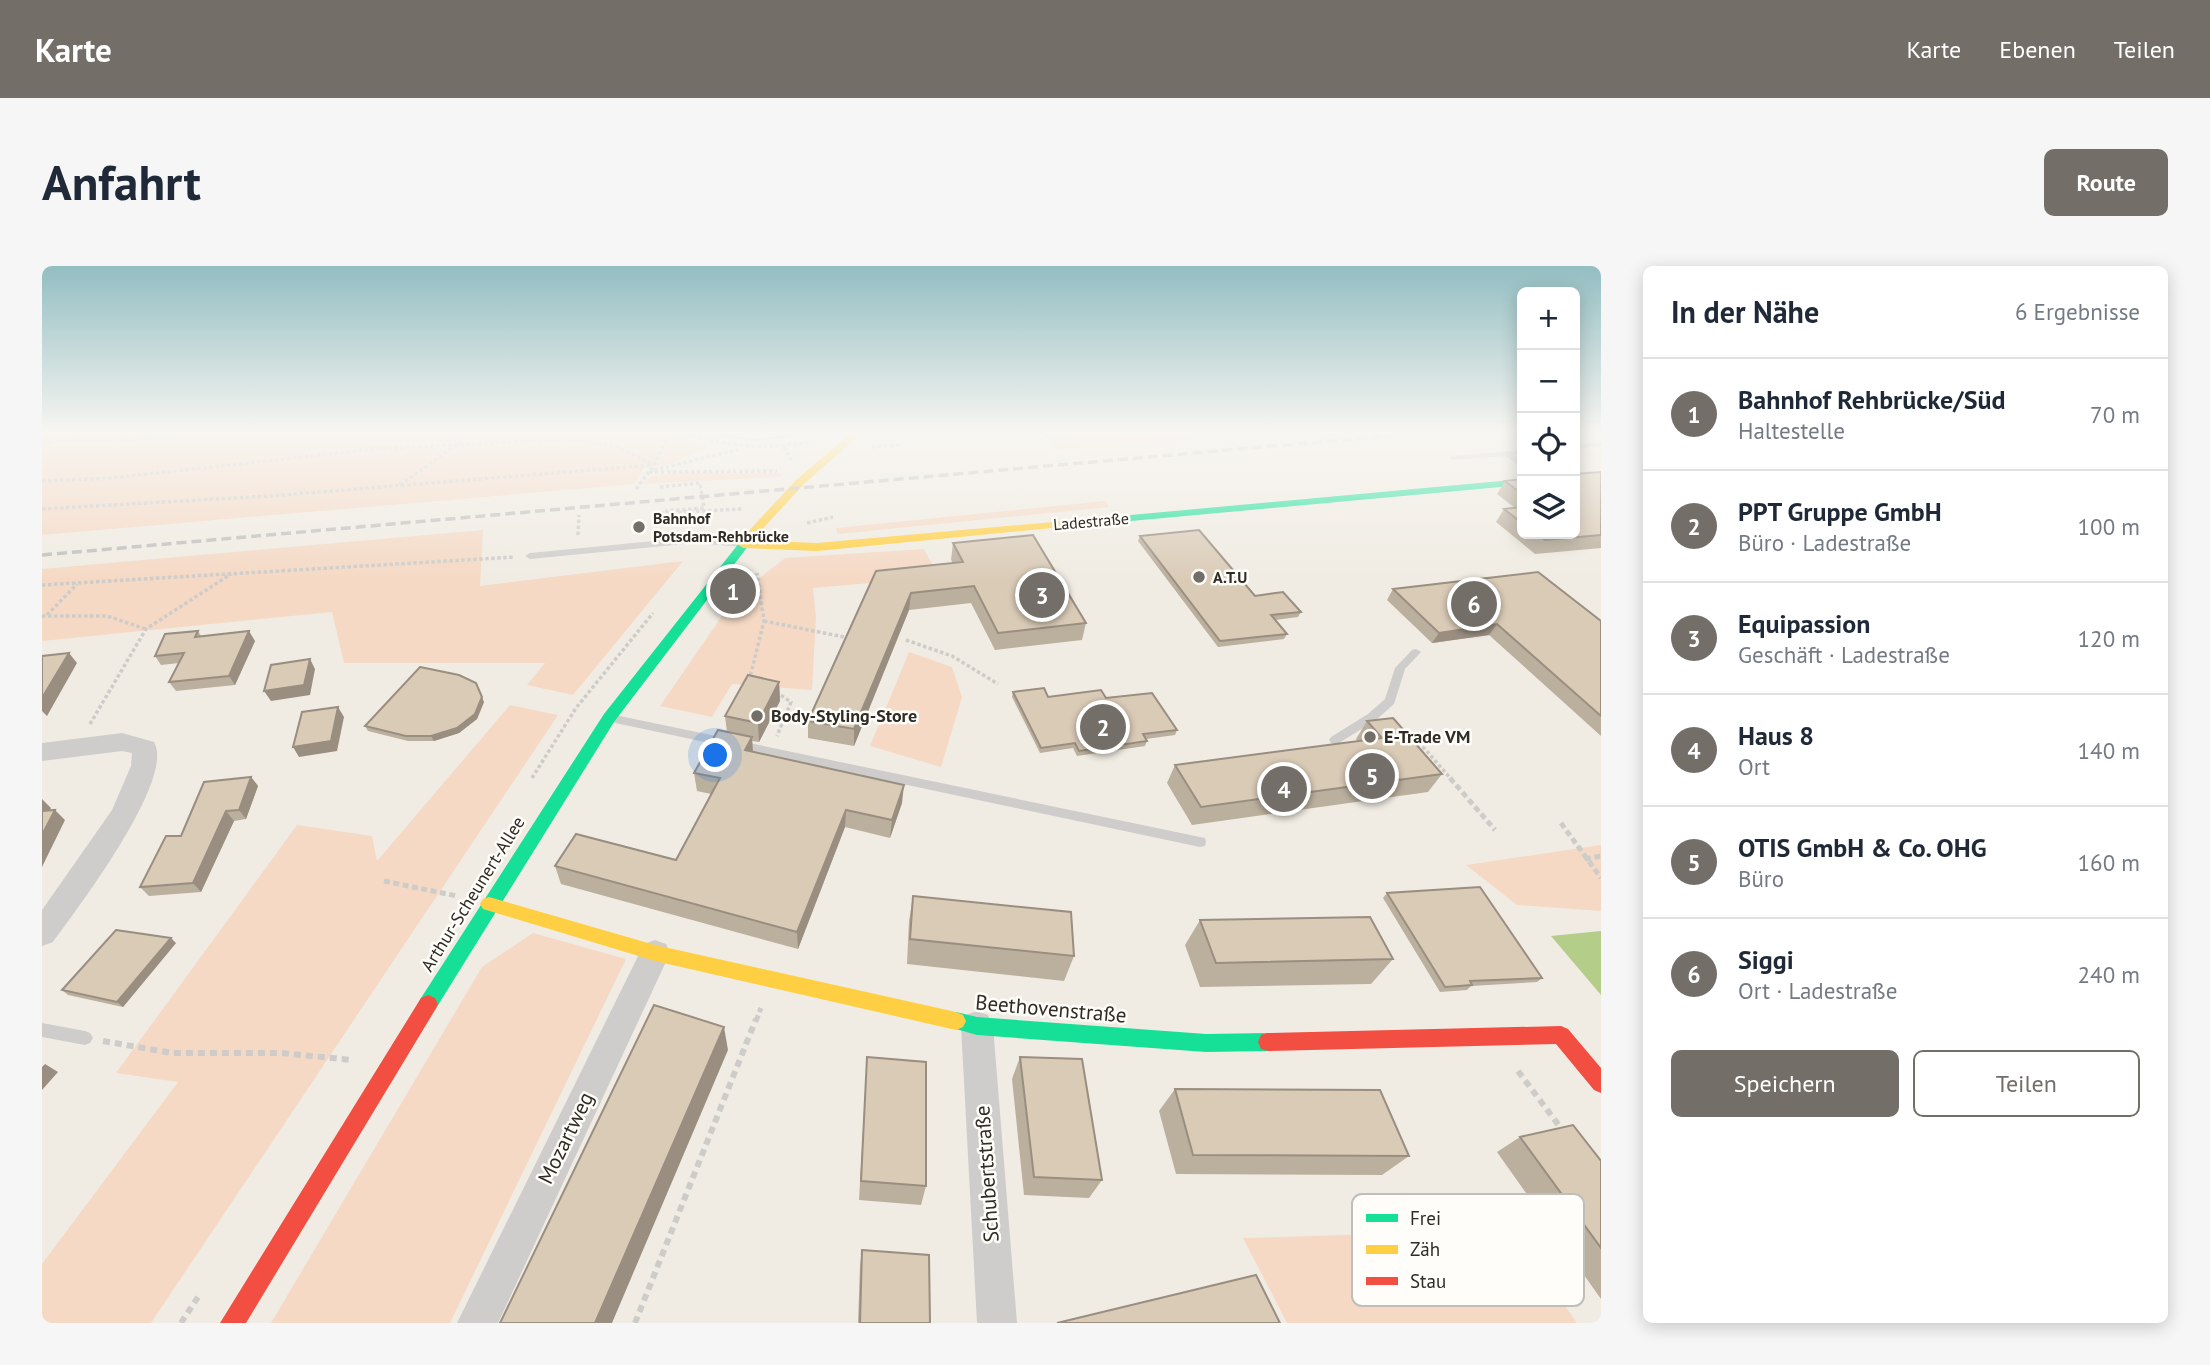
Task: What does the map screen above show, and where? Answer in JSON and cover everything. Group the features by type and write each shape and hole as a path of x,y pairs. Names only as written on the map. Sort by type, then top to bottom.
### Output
{"street":[{"name":"Arthur-Scheunert-Allee","path":"232,1323 489,904 610,718 743,544 802,481"},
{"name":"Ladestraße","path":"743,544 817,547 1517,482"},
{"path":"42,751 122,742 145,748 148,759 131,801 75,890 42,933"},
{"name":"Beethovenstraße","path":"489,904 655,953 978,1026 1206,1043 1561,1035 1601,1083"},
{"name":"Mozartweg","path":"477,1323 655,953"},
{"name":"Schubertstraße","path":"978,1026 997,1323"}],"lane":[{"path":"530,556 695,540 743,544"},
{"path":"1335,740 1372,717 1390,701 1400,668 1416,652"},
{"path":"610,718 1200,842"},
{"path":"42,1030 85,1038"}],"path":[{"path":"399,486 405,481"},
{"path":"42,509 456,481"},
{"path":"636,489 642,481"},
{"path":"660,487 700,483 704,508 665,511"},
{"path":"660,513 744,509"},
{"path":"42,585 530,556"},
{"path":"747,686 753,674 764,621 757,573"},
{"path":"77,747 146,629 232,574"},
{"path":"44,616 78,583"},
{"path":"44,616 83,614 118,617 146,629"},
{"path":"764,621 853,639"},
{"path":"906,640 952,656 998,684"},
{"path":"770,752 790,702 772,688"},
{"path":"1372,717 1425,749 1495,830"},
{"path":"1561,823 1601,878"},
{"path":"1585,859 1601,856"},
{"path":"384,881 442,893"},
{"path":"635,1323 771,981"},
{"path":"1492,1037 1567,1136"},
{"path":"85,1038 172,1053 281,1053 352,1060"}],"shaded area":[{"path":"42,481 636,481 634,484 42,535"},
{"path":"646,481 695,481 643,484"},
{"path":"1105,501 1109,507 838,534 836,528"},
{"path":"483,530 480,586 683,561 573,695 527,685 545,663 344,663 332,612 42,641 42,569"},
{"path":"924,549 939,577 813,588 816,618 812,690 732,684 712,717 660,706 735,597 785,558"},
{"path":"909,652 952,667 962,697 941,767 870,746"},
{"path":"510,705 558,715 151,1323 42,1323 42,1264 178,1082 116,1073 297,825 372,836 377,861"},
{"path":"1601,845 1601,911 1517,905 1466,865"},
{"path":"1601,931 1601,995 1551,936"},
{"path":"533,933 626,959 450,1323 271,1323 482,967"},
{"path":"1352,1235 1352,1306 1565,1306 1577,1323 1287,1323 1243,1238"}],"building":[{"path":"1505,481 1517,481 1517,490"},
{"path":"1580,481 1601,481 1601,535 1580,537"},
{"path":"1517,508 1517,519 1504,509"},
{"name":"A.T.U","path":"1199,530 1255,596 1283,592 1301,612 1271,615 1287,634 1220,641 1140,536"},
{"path":"1033,535 1086,623 998,633 974,586 911,593 854,729 808,721 876,571 963,562 953,543"},
{"path":"1538,572 1601,621 1601,716 1497,624 1439,633 1393,589"},
{"path":"198,631 195,637 249,631 229,676 169,682 184,653 155,656 165,634"},
{"path":"69,653 42,698 42,656"},
{"path":"310,659 304,685 264,691 271,665"},
{"path":"420,667 459,675 476,683 482,697 475,714 457,728 431,736 406,736 365,726"},
{"path":"748,675 779,682 758,723 725,716"},
{"path":"1044,688 1048,697 1101,690 1106,698 1152,693 1177,730 1143,734 1147,741 1079,751 1075,743 1041,748 1013,692"},
{"path":"338,707 331,741 293,747 302,712"},
{"path":"1393,718 1442,774 1201,807 1175,765 1382,738 1367,721"},
{"path":"718,730 752,737 745,750 904,785 892,820 846,810 797,932 555,866 576,834 676,860 720,778 694,773"},
{"path":"251,777 239,810 226,811 193,883 140,887 166,836 181,836 204,782"},
{"path":"55,810 42,835 42,811"},
{"path":"1480,887 1542,978 1470,981 1472,985 1445,987 1387,893"},
{"path":"913,896 1071,912 1074,956 910,939"},
{"path":"1370,917 1393,959 1216,963 1200,920"},
{"path":"116,930 171,938 117,1002 62,990"},
{"path":"654,1005 724,1027 595,1323 500,1323"},
{"path":"867,1057 926,1062 926,1186 861,1181"},
{"path":"1020,1057 1082,1059 1102,1180 1034,1177"},
{"path":"1175,1089 1380,1090 1409,1156 1193,1155"},
{"path":"1573,1125 1601,1161 1601,1248 1584,1225 1584,1194 1562,1194 1520,1137"},
{"path":"862,1250 929,1255 930,1323 860,1323"},
{"path":"1256,1275 1280,1323 1057,1323"}],"railway":[{"path":"42,555 874,481"}],"traffic: fast":[{"path":"1120,519 1517,482"},
{"path":"428,1004 609,718 751,535"},
{"path":"956,1021 977,1026 1206,1043 1268,1042"}],"traffic: slow":[{"path":"751,535 801,481"},
{"path":"743,544 817,547 1120,519"},
{"path":"489,904 655,953 956,1021"}],"traffic: jam":[{"path":"232,1323 428,1004"},
{"path":"1268,1042 1561,1035 1601,1083"}],"place":[{"name":"Bahnhof Potsdam-Rehbrücke","path":"639,527"},
{"name":"A.T.U","path":"1199,577"},
{"name":"Bahnhof Rehbrücke/Süd","path":"733,591"},
{"name":"Equipassion","path":"1042,595"},
{"name":"Siggi","path":"1474,604"},
{"name":"Body-Styling-Store","path":"757,716"},
{"name":"PPT Gruppe GmbH","path":"1103,727"},
{"name":"E-Trade VM","path":"1370,737"},
{"name":"OTIS GmbH & Co. OHG","path":"1372,776"},
{"name":"Haus 8","path":"1284,789"}]}
